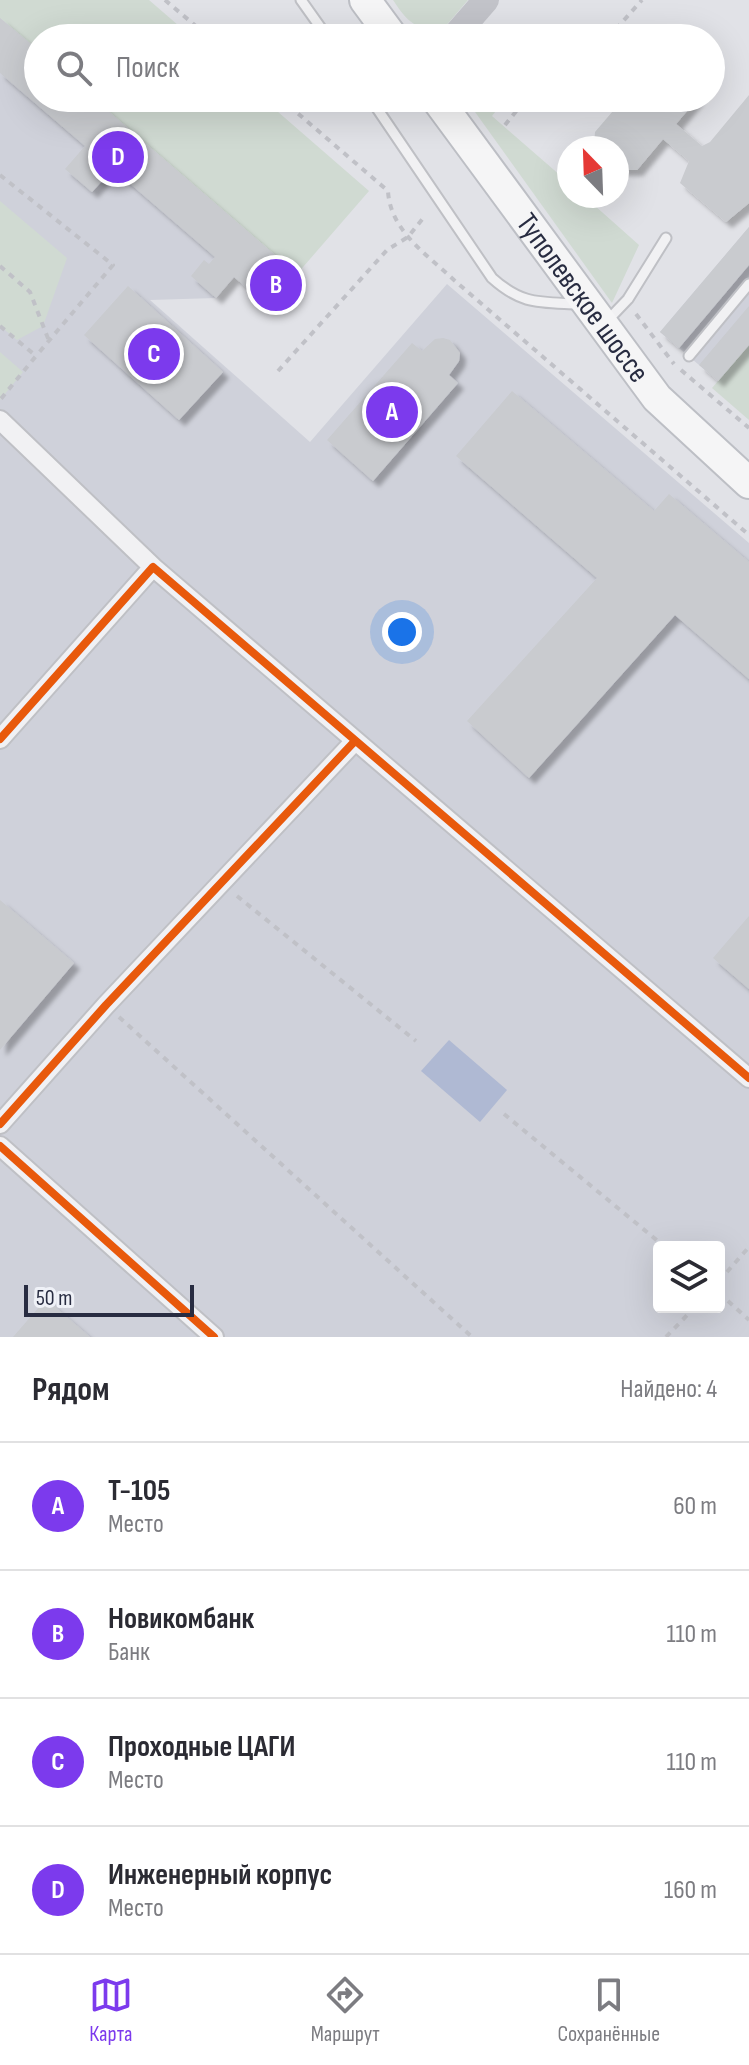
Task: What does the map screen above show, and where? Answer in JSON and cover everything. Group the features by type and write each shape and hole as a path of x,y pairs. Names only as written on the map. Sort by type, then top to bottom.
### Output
{"main road":[{"path":"365,0 383,24"},
{"path":"465,24 486,0"},
{"name":"Туполевское шоссе","path":"446,112 594,316 680,422 749,483"}],"street":[{"path":"0,420 153,567 749,1078"},
{"path":"0,739 153,567"},
{"path":"0,1124 106,1005 354,742"},
{"path":"0,1146 214,1337"}],"lane":[{"path":"301,0 318,24"},
{"path":"379,112 492,278 509,293 527,302 594,316 628,299 666,238"},
{"path":"689,356 749,284"}],"path":[{"path":"165,0 193,24"},
{"path":"621,24 642,0"},
{"path":"296,112 388,191 389,213 408,237 749,535"},
{"path":"505,125 516,112"},
{"path":"0,175 113,265 0,400"},
{"path":"278,371 387,250 408,237 424,217"},
{"path":"0,266 30,292 49,341"},
{"path":"0,326 36,356"},
{"path":"221,883 416,1041"},
{"path":"106,1005 472,1337"},
{"path":"504,1114 658,1241"},
{"path":"725,1274 749,1247"},
{"path":"725,1298 749,1320"},
{"path":"666,1337 689,1313"}],"shaded area":[{"path":"0,0 149,0 177,24 24,24 24,38 0,18"},
{"path":"393,0 468,0 447,24 414,24"},
{"path":"0,16 24,37 24,112 110,112 297,274 267,305 234,277 216,298 150,300 310,442 447,284 749,543 749,1337 0,1337"},
{"path":"109,112 278,112 369,191 297,274"},
{"path":"475,112 495,112 492,116 557,173 557,208 597,208 639,245 612,303"},
{"path":"0,201 67,258 43,326 17,340 0,326"},
{"path":"749,227 749,345 718,381 660,332"},
{"path":"749,345 749,420 712,388"},
{"path":"0,352 23,372 0,400"}],"water":[{"path":"449,1040 507,1090 480,1122 421,1071"}],"building":[{"path":"0,18 24,38 24,94 0,73"},
{"path":"749,95 749,203 726,222 680,183 689,161 663,139 637,170 629,170 629,136 595,136 595,132 612,112 686,112 676,124 702,146 710,142"},
{"path":"45,112 109,112 297,274 267,305 234,277 216,298 191,276 204,260 209,264 215,257 113,169 92,192 65,169 85,146"},
{"path":"749,227 749,265 679,348 660,332"},
{"path":"128,286 223,372 179,420 84,335"},
{"path":"749,306 749,345 718,381 699,365"},
{"path":"435,339 450,340 460,353 459,361 449,375 458,383 373,481 327,440 412,343 422,351"},
{"path":"512,391 654,511 669,494 749,562 749,679 675,615 529,778 467,721 597,578 456,456"},
{"path":"0,900 74,963 0,1050"},
{"path":"749,916 749,989 713,958"},
{"path":"46,1299 90,1337 13,1337"}],"cycle path":[{"path":"0,739 153,567 749,1078"},
{"path":"0,1124 106,1005 354,742"},
{"path":"0,1146 214,1337"}],"place":[{"name":"Инженерный корпус","path":"118,157"},
{"name":"Новикомбанк","path":"276,285"},
{"name":"Проходные ЦАГИ","path":"154,354"},
{"name":"Т-105","path":"392,412"}]}
